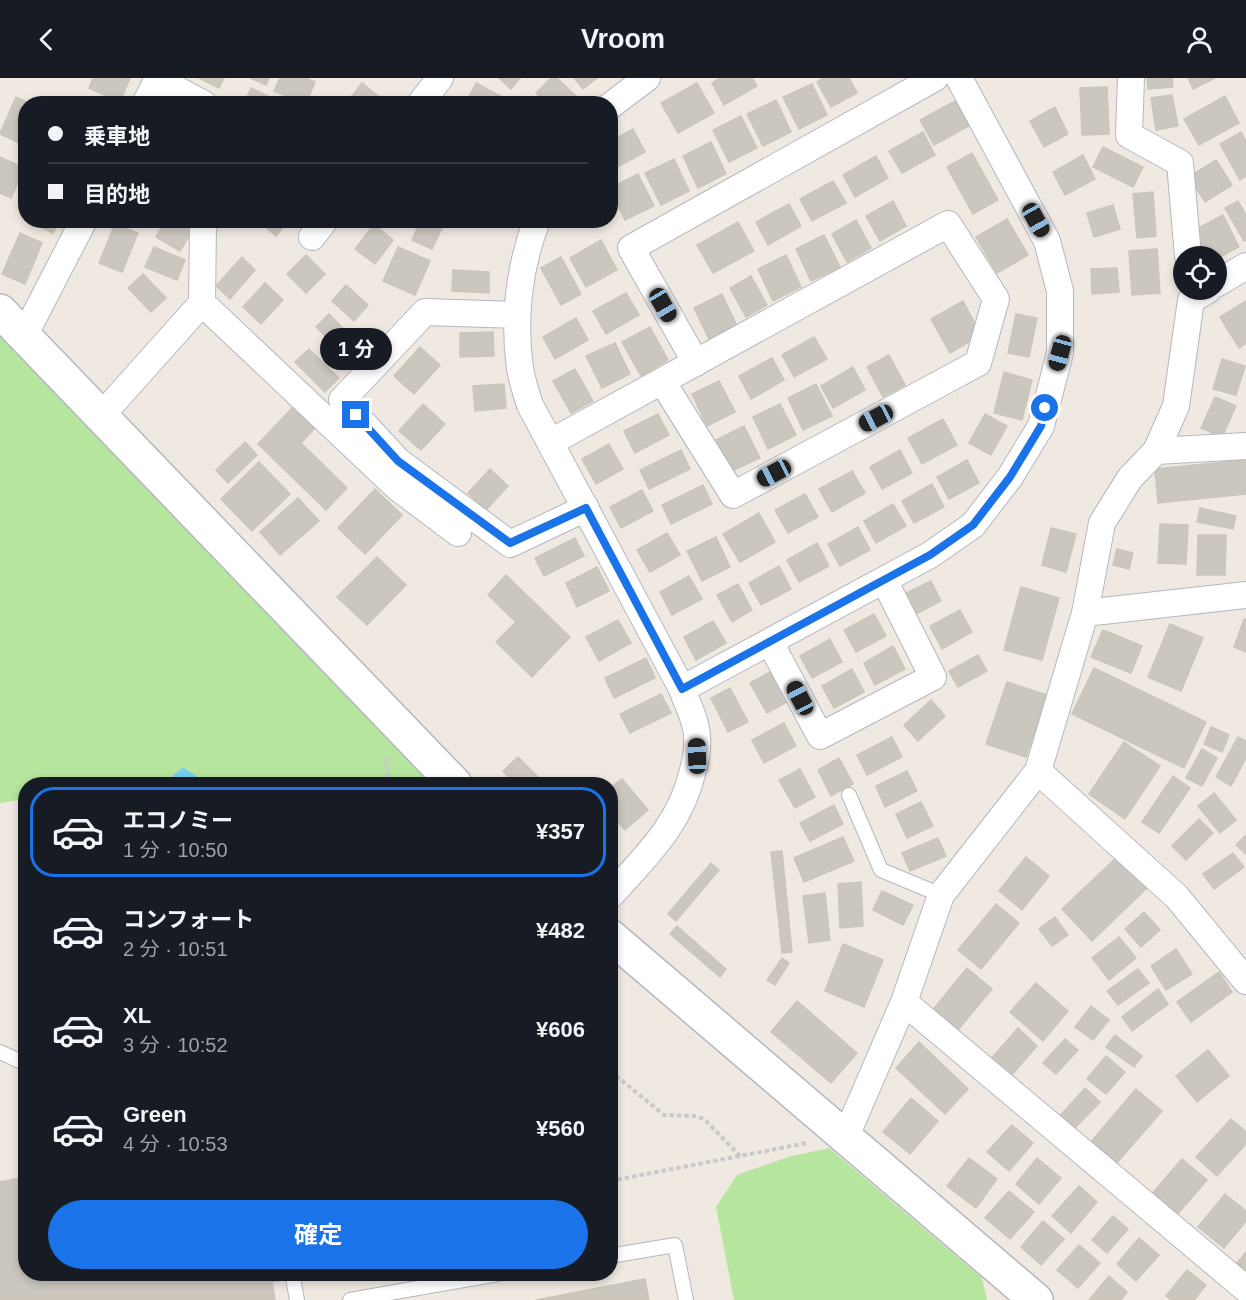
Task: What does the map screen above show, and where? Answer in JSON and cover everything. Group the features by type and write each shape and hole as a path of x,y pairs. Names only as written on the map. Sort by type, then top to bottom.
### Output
{"street":[{"path":"148,96 158,78 190,96"},
{"path":"426,96 440,78"},
{"path":"618,100 647,78"},
{"path":"696,363 631,248 935,78"},
{"path":"682,689 930,555 973,525 1010,477 1041,426 1060,353 1060,291 1047,241 959,78"},
{"path":"1131,78 1129,135 1180,163 1187,246"},
{"path":"551,442 662,381 696,363 948,224 996,299 978,363 734,495 662,381"},
{"path":"24,336 80,228"},
{"path":"101,416 202,303 203,228"},
{"path":"528,228 528,246 516,315 520,370 530,405 682,689 696,726 697,756 690,784 677,817 618,887"},
{"path":"1227,277 1246,266"},
{"path":"846,1136 904,1002 940,895 1038,771 1084,613 1102,523 1130,478 1156,451 1176,406 1195,300"},
{"path":"202,303 398,488 458,533"},
{"path":"0,311 448,777"},
{"path":"516,315 425,312 342,400 398,461 510,543 586,508"},
{"path":"1156,451 1246,446"},
{"path":"770,642 820,736 933,677 884,580"},
{"path":"1084,613 1246,595"},
{"path":"1038,771 1177,897 1246,981"},
{"path":"618,943 846,1136 1007,1287 1036,1300"},
{"path":"904,1002 1246,1289"}],"lane":[{"path":"849,795 881,870 940,895"},
{"path":"0,1052 18,1060"},
{"path":"618,1255 675,1245 686,1300"},
{"path":"294,1281 297,1300"},
{"path":"350,1300 421,1281"}],"path":[{"path":"387,777 386,761 389,755"},
{"path":"618,1078 664,1115 697,1116 705,1120 741,1156"},
{"path":"618,1179 846,1136"}],"green space":[{"path":"0,332 242,588 426,777 198,777 183,767 171,777 18,777 18,800 0,803"},
{"path":"829,1148 982,1278 987,1300 734,1300 716,1207 737,1175 788,1157"}],"water":[{"path":"183,767 198,777 171,777"}],"building":[{"path":"93,78 130,78 122,96 107,96 89,88"},
{"path":"199,78 224,78 219,88"},
{"path":"250,78 269,78 266,85"},
{"path":"280,78 306,78 315,82 309,96 286,96 274,91"},
{"path":"499,78 520,78 511,89"},
{"path":"551,78 557,78 576,96 539,96 536,93"},
{"path":"574,78 597,78 583,89"},
{"path":"720,78 752,78 757,86 724,105 712,83"},
{"path":"823,78 849,78 857,93 831,107 817,82"},
{"path":"1147,78 1172,78 1173,87 1148,89"},
{"path":"1188,78 1215,78 1193,89"},
{"path":"362,83 378,96 352,96"},
{"path":"476,83 500,96 469,96"},
{"path":"697,83 714,113 678,133 661,103"},
{"path":"812,84 827,115 799,129 783,97"},
{"path":"1107,87 1109,134 1082,135 1080,88"},
{"path":"251,88 268,96 248,96"},
{"path":"1172,95 1178,126 1156,130 1151,98"},
{"path":"1225,96 1239,123 1199,145 1184,119"},
{"path":"16,97 18,98 18,142 0,134"},
{"path":"776,100 791,132 763,146 747,114"},
{"path":"955,101 969,126 934,145 920,120"},
{"path":"1055,107 1068,134 1044,147 1030,121"},
{"path":"741,116 757,148 729,162 713,130"},
{"path":"633,129 645,152 618,167 618,137"},
{"path":"923,132 935,155 902,173 889,151"},
{"path":"1241,132 1246,142 1246,176 1240,180 1220,144"},
{"path":"711,142 726,174 698,188 683,156"},
{"path":"1103,147 1143,167 1133,187 1093,167"},
{"path":"972,153 998,200 973,214 947,167"},
{"path":"1083,155 1095,179 1065,195 1053,172"},
{"path":"876,156 888,178 855,197 843,175"},
{"path":"0,157 18,165 18,182 11,198 0,193"},
{"path":"674,159 689,191 661,205 645,173"},
{"path":"1216,160 1232,185 1205,202 1189,177"},
{"path":"638,174 654,206 625,220 618,205 618,184"},
{"path":"833,181 846,203 812,221 800,199"},
{"path":"1153,192 1156,236 1137,238 1133,194"},
{"path":"893,201 906,226 880,241 866,216"},
{"path":"1238,201 1246,215 1246,240 1244,241 1225,208"},
{"path":"789,204 801,226 768,245 756,222"},
{"path":"1113,205 1120,229 1094,237 1087,213"},
{"path":"1223,215 1239,247 1227,253 1227,246 1196,246 1189,233"},
{"path":"1007,219 1028,255 997,273 976,237"},
{"path":"856,220 871,248 847,262 832,234"},
{"path":"738,222 754,251 713,273 697,245"},
{"path":"43,228 55,228 53,233"},
{"path":"113,228 125,228 138,233 122,272 99,263"},
{"path":"161,228 194,228 180,251 156,237"},
{"path":"266,228 282,228 276,236"},
{"path":"371,228 379,228 393,240 375,264 355,249"},
{"path":"417,228 442,228 432,249 412,240"},
{"path":"20,233 42,243 25,284 2,274"},
{"path":"824,235 840,267 811,281 796,249"},
{"path":"601,240 617,270 586,287 570,258"},
{"path":"154,247 185,260 177,280 145,267"},
{"path":"398,247 430,261 415,295 383,281"},
{"path":"1157,249 1160,293 1132,295 1129,251"},
{"path":"306,255 325,274 306,293 287,274"},
{"path":"786,255 801,287 773,301 758,269"},
{"path":"242,257 255,270 230,299 216,286"},
{"path":"561,257 581,294 561,305 541,268"},
{"path":"1117,268 1119,292 1092,294 1091,269"},
{"path":"453,270 489,272 489,293 452,291"},
{"path":"143,274 166,298 151,312 128,288"},
{"path":"751,276 767,305 746,317 730,288"},
{"path":"265,283 283,300 261,324 243,307"},
{"path":"346,285 368,305 354,321 332,301"},
{"path":"626,293 639,315 606,334 593,311"},
{"path":"722,294 737,326 709,339 694,308"},
{"path":"963,301 981,335 950,353 931,319"},
{"path":"1246,301 1246,343 1239,348 1220,317"},
{"path":"329,314 359,345 347,358 316,327"},
{"path":"1016,314 1037,318 1029,357 1008,353"},
{"path":"576,318 588,340 555,359 543,337"},
{"path":"650,327 668,360 641,376 622,342"},
{"path":"493,332 494,356 460,357 460,333"},
{"path":"814,337 827,359 794,377 782,355"},
{"path":"615,343 630,374 602,388 586,356"},
{"path":"420,347 440,365 414,394 394,376"},
{"path":"309,349 339,378 325,392 295,362"},
{"path":"889,355 905,385 883,397 867,367"},
{"path":"772,358 784,380 751,399 739,376"},
{"path":"1222,359 1245,366 1236,395 1213,389"},
{"path":"853,367 865,390 833,408 821,386"},
{"path":"575,369 593,401 571,413 553,381"},
{"path":"1004,372 1032,380 1022,420 994,413"},
{"path":"719,381 735,412 707,426 692,394"},
{"path":"504,384 506,408 475,411 473,386"},
{"path":"816,384 832,416 803,430 788,398"},
{"path":"1215,397 1236,406 1222,437 1201,428"},
{"path":"423,404 445,424 421,450 399,431"},
{"path":"780,404 796,435 768,449 753,417"},
{"path":"293,407 315,428 301,443 347,488 326,510 258,444"},
{"path":"658,414 669,435 635,453 624,431"},
{"path":"985,414 1007,426 991,455 969,443"},
{"path":"943,419 957,445 922,464 908,438"},
{"path":"744,426 760,458 732,471 716,440"},
{"path":"245,442 257,455 228,483 216,470"},
{"path":"609,444 623,469 596,484 582,459"},
{"path":"681,450 690,469 649,489 640,470"},
{"path":"900,450 912,473 882,489 870,467"},
{"path":"967,460 979,483 949,499 937,477"},
{"path":"1246,460 1246,494 1158,503 1155,469"},
{"path":"259,462 290,494 252,531 221,499"},
{"path":"490,469 508,486 486,510 468,493"},
{"path":"852,471 865,493 832,512 819,489"},
{"path":"932,484 944,507 914,523 902,501"},
{"path":"703,485 712,504 671,524 662,505"},
{"path":"375,489 402,515 365,554 338,528"},
{"path":"642,490 653,511 621,528 610,507"},
{"path":"805,494 818,517 788,533 775,510"},
{"path":"298,498 319,521 280,555 260,532"},
{"path":"893,504 906,526 876,543 864,521"},
{"path":"1200,508 1236,516 1233,529 1197,522"},
{"path":"759,513 775,542 740,562 723,534"},
{"path":"1160,524 1188,525 1186,564 1158,563"},
{"path":"858,527 870,550 840,566 828,544"},
{"path":"1051,528 1076,534 1066,572 1042,565"},
{"path":"667,533 680,555 650,572 637,550"},
{"path":"1198,535 1226,535 1225,575 1197,575"},
{"path":"716,537 730,567 702,581 687,551"},
{"path":"575,538 584,556 544,576 535,558"},
{"path":"817,543 829,566 799,582 787,560"},
{"path":"1117,549 1133,553 1129,569 1113,565"},
{"path":"377,557 406,585 367,625 337,597"},
{"path":"779,566 791,589 761,605 749,583"},
{"path":"597,567 609,591 577,607 566,583"},
{"path":"506,575 570,637 532,677 496,642 516,622 488,595"},
{"path":"689,576 702,599 672,615 660,592"},
{"path":"931,581 941,601 916,614 906,593"},
{"path":"738,584 752,610 732,622 717,595"},
{"path":"1021,587 1059,598 1042,660 1004,650"},
{"path":"960,610 972,632 942,649 930,626"},
{"path":"874,614 886,636 856,652 844,630"},
{"path":"1244,619 1246,620 1246,652 1234,647"},
{"path":"618,620 631,643 599,661 586,637"},
{"path":"713,621 726,643 696,660 684,637"},
{"path":"1170,624 1203,638 1181,691 1148,677"},
{"path":"1103,630 1142,646 1131,673 1091,657"},
{"path":"830,639 842,662 812,678 800,656"},
{"path":"893,646 905,669 875,685 864,663"},
{"path":"978,655 987,671 958,687 949,671"},
{"path":"646,658 655,678 614,698 605,678"},
{"path":"1094,668 1206,722 1184,768 1072,714"},
{"path":"852,669 864,692 834,708 822,686"},
{"path":"770,672 787,702 767,713 750,683"},
{"path":"1007,682 1047,695 1026,757 986,744"},
{"path":"730,688 748,722 728,732 711,698"},
{"path":"661,694 671,713 630,733 620,714"},
{"path":"931,700 945,716 918,741 904,725"},
{"path":"784,723 796,746 764,763 752,740"},
{"path":"1211,727 1229,735 1222,752 1204,744"},
{"path":"892,737 902,757 867,775 857,755"},
{"path":"1238,737 1246,741 1246,758 1231,786 1216,777"},
{"path":"1124,742 1160,766 1125,819 1089,794"},
{"path":"1202,749 1217,758 1202,786 1186,778"},
{"path":"518,757 538,777 509,777 503,771"},
{"path":"839,758 853,784 831,796 818,770"},
{"path":"800,769 815,797 795,808 779,780"},
{"path":"907,771 917,791 885,807 876,786"},
{"path":"1173,776 1190,788 1159,833 1142,822"},
{"path":"622,779 648,810 625,830 618,822 618,782"},
{"path":"1214,793 1236,820 1220,833 1198,806"},
{"path":"921,802 933,826 907,838 896,814"},
{"path":"834,805 843,824 810,841 800,823"},
{"path":"1199,819 1213,833 1186,860 1172,846"},
{"path":"1246,835 1246,854 1236,845"},
{"path":"843,837 854,861 804,882 794,858"},
{"path":"938,838 946,856 910,871 902,853"},
{"path":"782,851 792,952 782,953 771,852"},
{"path":"1233,853 1244,867 1214,889 1203,874"},
{"path":"1118,856 1148,887 1092,941 1062,909"},
{"path":"1026,857 1049,876 1022,910 999,891"},
{"path":"711,863 719,870 676,921 668,914"},
{"path":"861,882 863,926 840,928 838,884"},
{"path":"882,891 913,905 903,925 873,910"},
{"path":"825,893 830,940 809,943 803,896"},
{"path":"996,904 1019,923 981,969 958,950"},
{"path":"1144,912 1160,930 1141,947 1125,929"},
{"path":"1055,917 1068,935 1052,946 1039,929"},
{"path":"677,926 726,969 720,977 670,934"},
{"path":"1119,937 1136,958 1109,980 1092,958"},
{"path":"843,944 883,960 864,1007 825,991"},
{"path":"1176,949 1192,974 1166,990 1151,966"},
{"path":"782,958 789,963 775,985 767,980"},
{"path":"967,968 992,989 957,1031 932,1011"},
{"path":"1138,969 1149,983 1118,1005 1107,991"},
{"path":"1219,972 1232,992 1191,1022 1177,1002"},
{"path":"1036,983 1068,1011 1043,1041 1010,1012"},
{"path":"1158,989 1168,1004 1132,1031 1122,1017"},
{"path":"797,1001 857,1053 831,1083 771,1032"},
{"path":"1091,1006 1109,1020 1093,1040 1075,1027"},
{"path":"1018,1028 1037,1046 1010,1077 990,1060"},
{"path":"1115,1035 1142,1056 1134,1067 1106,1047"},
{"path":"1065,1039 1078,1050 1056,1074 1043,1063"},
{"path":"919,1042 968,1089 945,1114 896,1068"},
{"path":"1208,1050 1229,1076 1197,1102 1176,1076"},
{"path":"1106,1056 1125,1072 1106,1094 1087,1079"},
{"path":"1085,1088 1100,1102 1072,1131 1058,1118"},
{"path":"1136,1089 1162,1111 1115,1165 1090,1143"},
{"path":"911,1098 938,1121 910,1154 883,1132"},
{"path":"1231,1119 1246,1132 1246,1144 1217,1176 1196,1157"},
{"path":"1012,1125 1033,1143 1009,1171 987,1152"},
{"path":"969,1158 997,1179 976,1208 947,1186"},
{"path":"1037,1158 1061,1178 1039,1204 1016,1184"},
{"path":"1182,1159 1207,1180 1175,1217 1150,1196"},
{"path":"18,1179 18,1281 277,1281 272,1282 275,1300 0,1300 0,1182"},
{"path":"1079,1186 1097,1202 1071,1233 1052,1216"},
{"path":"1009,1191 1034,1212 1010,1239 985,1218"},
{"path":"1225,1194 1246,1211 1246,1221 1224,1248 1198,1227"},
{"path":"1113,1216 1128,1229 1107,1253 1092,1240"},
{"path":"1043,1221 1064,1239 1041,1265 1021,1247"},
{"path":"1139,1238 1159,1255 1136,1281 1117,1264"},
{"path":"1079,1245 1100,1263 1078,1288 1057,1270"},
{"path":"1246,1252 1246,1283 1231,1271"},
{"path":"1187,1270 1206,1285 1194,1300 1171,1300 1166,1296"},
{"path":"1109,1276 1127,1292 1121,1300 1089,1300"},
{"path":"645,1279 649,1300 536,1300"}],"route":[{"path":"356,415 398,461 510,543 586,508 682,689 930,555 973,525 1010,477 1041,426 1045,408"}]}
